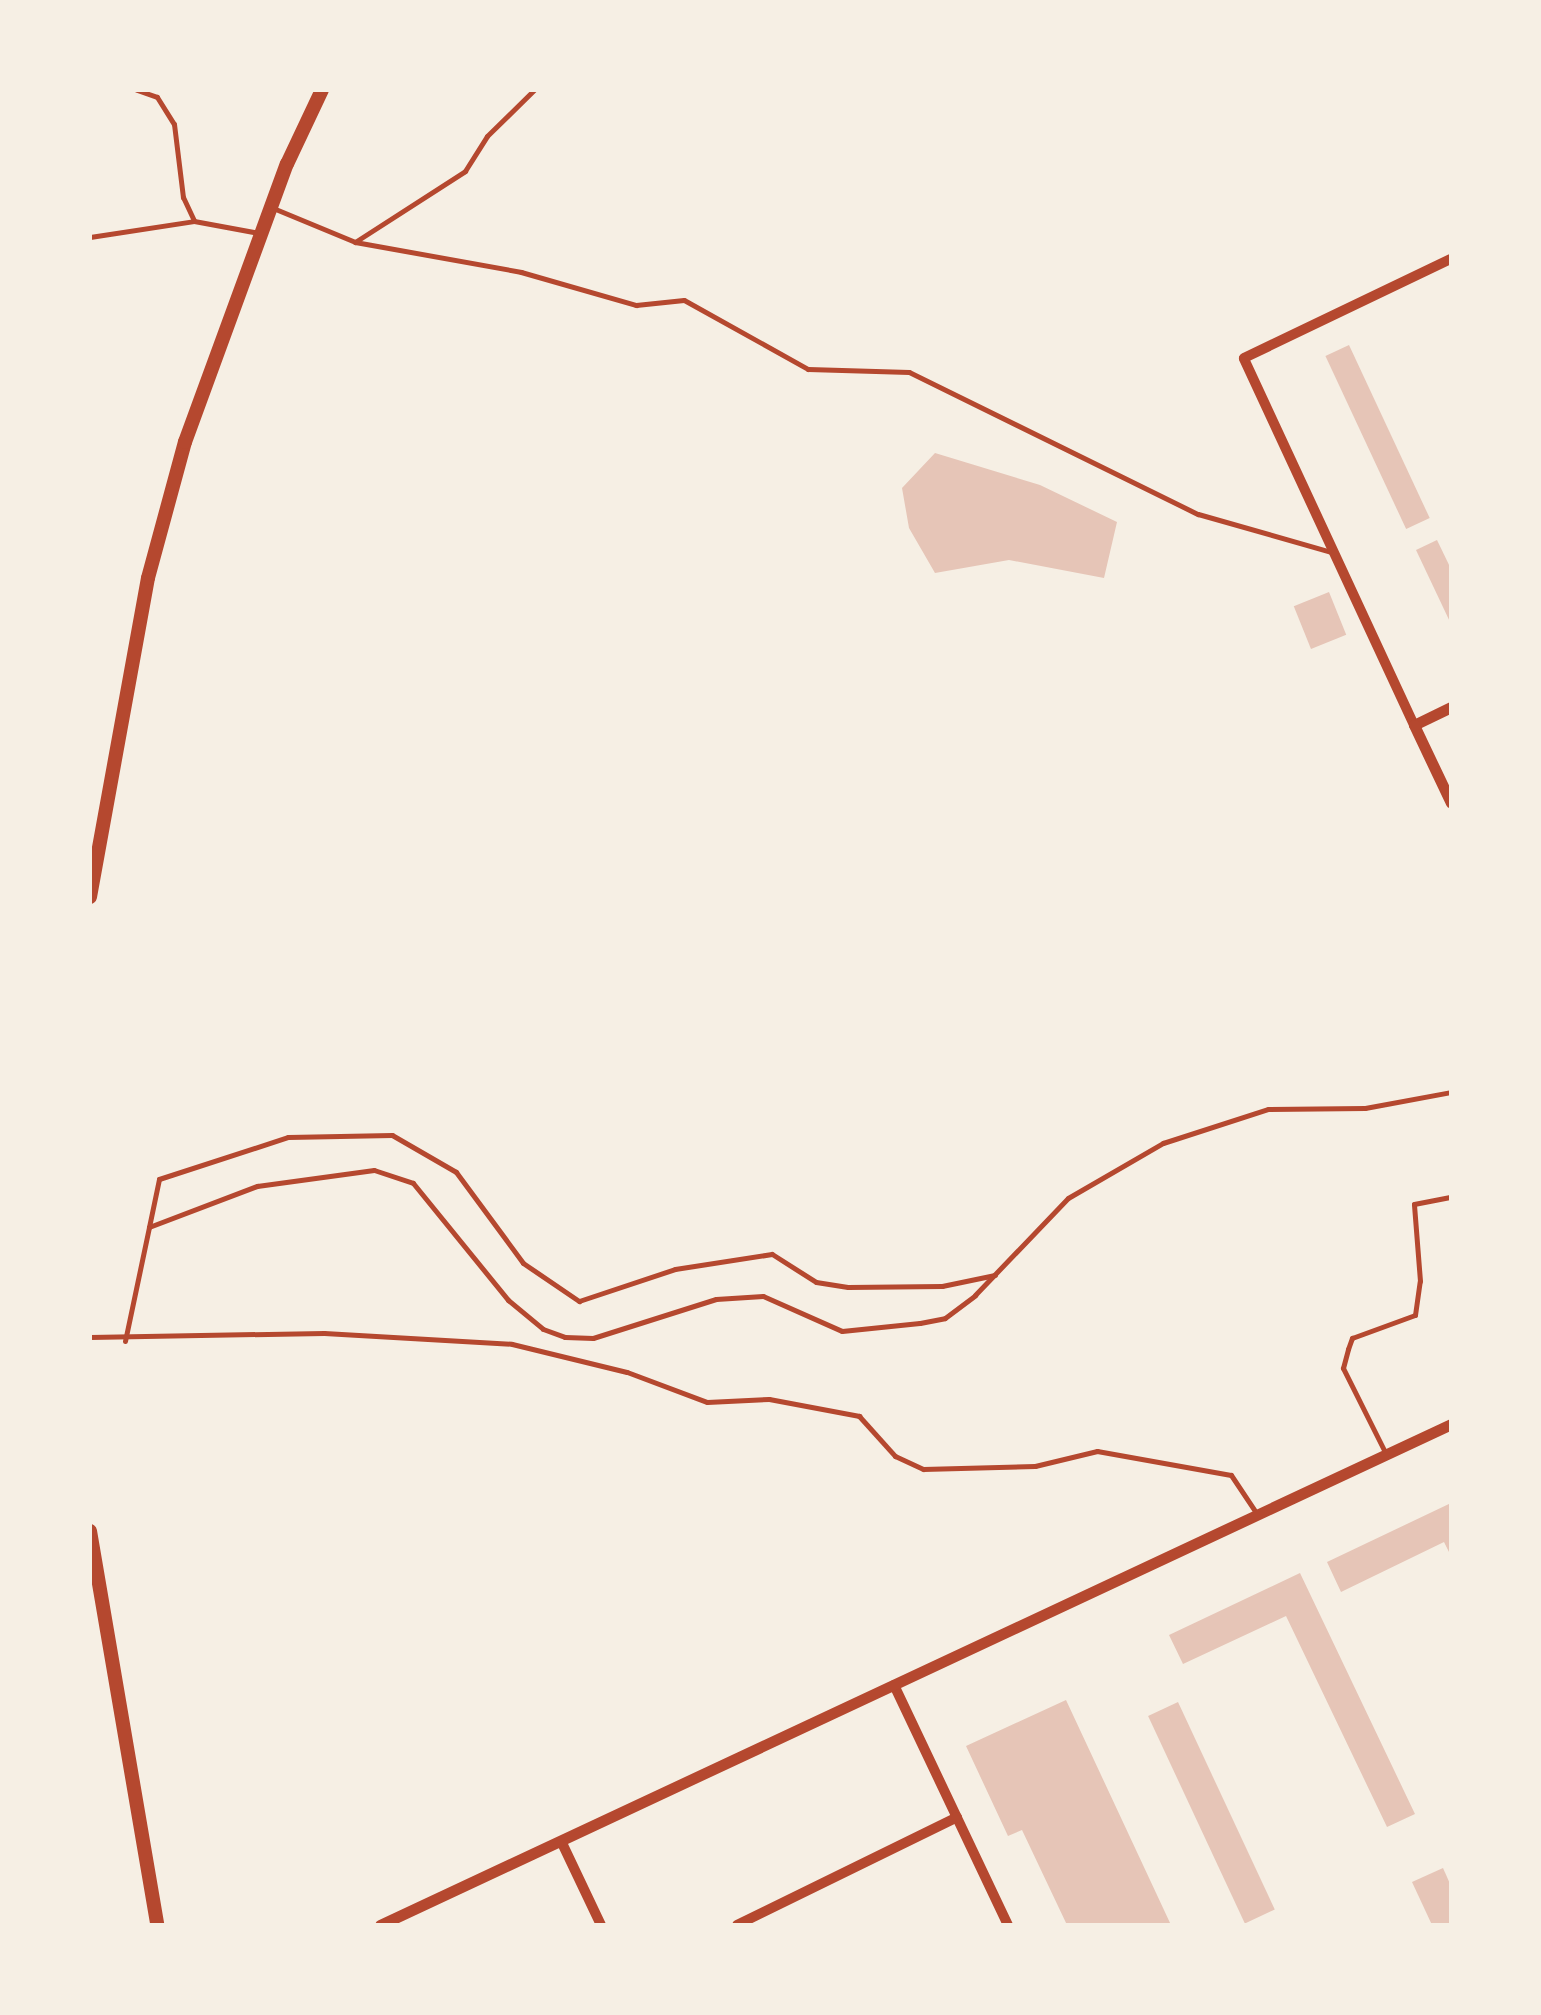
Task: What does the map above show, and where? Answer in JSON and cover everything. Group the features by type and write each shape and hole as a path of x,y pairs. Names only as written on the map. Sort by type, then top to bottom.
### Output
{"main road":[{"path":"90,897 148,578 185,442 271,208 322,90"},
{"path":"90,1531 157,1925"}],"street":[{"path":"1451,259 1244,358 1451,802"},
{"path":"1414,725 1451,707"},
{"path":"380,1925 1451,1424"},
{"path":"894,1685 1008,1925"},
{"path":"737,1925 957,1817"},
{"path":"562,1843 601,1925"}],"lane":[{"path":"137,90 157,97 174,124 182,197 194,221"},
{"path":"355,242 466,171 486,136 534,90"},
{"path":"271,208 355,242 522,272 636,305 684,300 808,368 909,372 1198,514 1334,553"},
{"path":"90,237 194,221 262,233"},
{"path":"149,1227 257,1186 374,1170 413,1183 508,1300 543,1329 565,1337 592,1338 716,1298 763,1296 842,1331 920,1324 945,1318 995,1275 1068,1198 1163,1143 1268,1109 1366,1108 1451,1092"},
{"path":"125,1341 159,1179 288,1136 392,1136 456,1172 523,1263 579,1301 675,1269 772,1254 816,1282 848,1288 942,1286 995,1275"},
{"path":"1386,1454 1344,1368 1348,1350 1352,1338 1415,1315 1414,1204 1451,1197"},
{"path":"90,1337 125,1341 324,1334 512,1344 627,1372 707,1402 770,1399 859,1416 894,1456 923,1469 1035,1466 1097,1451 1232,1476 1257,1514"}],"building":[{"path":"1349,345 1430,518 1406,529 1325,356"},
{"path":"935,453 1040,485 1117,522 1104,578 1009,560 935,573 909,528 902,488"},
{"path":"1437,540 1451,569 1451,624 1416,550"},
{"path":"1329,592 1346,635 1311,649 1294,606"},
{"path":"1451,1503 1451,1556 1444,1542 1341,1592 1327,1562"},
{"path":"1300,1573 1415,1814 1387,1827 1286,1616 1183,1664 1169,1635"},
{"path":"1066,1700 1171,1925 1067,1925 1022,1830 1008,1836 966,1746"},
{"path":"1178,1702 1275,1910 1245,1923 1148,1716"},
{"path":"1443,1868 1451,1886 1451,1925 1432,1925 1412,1882"}]}
